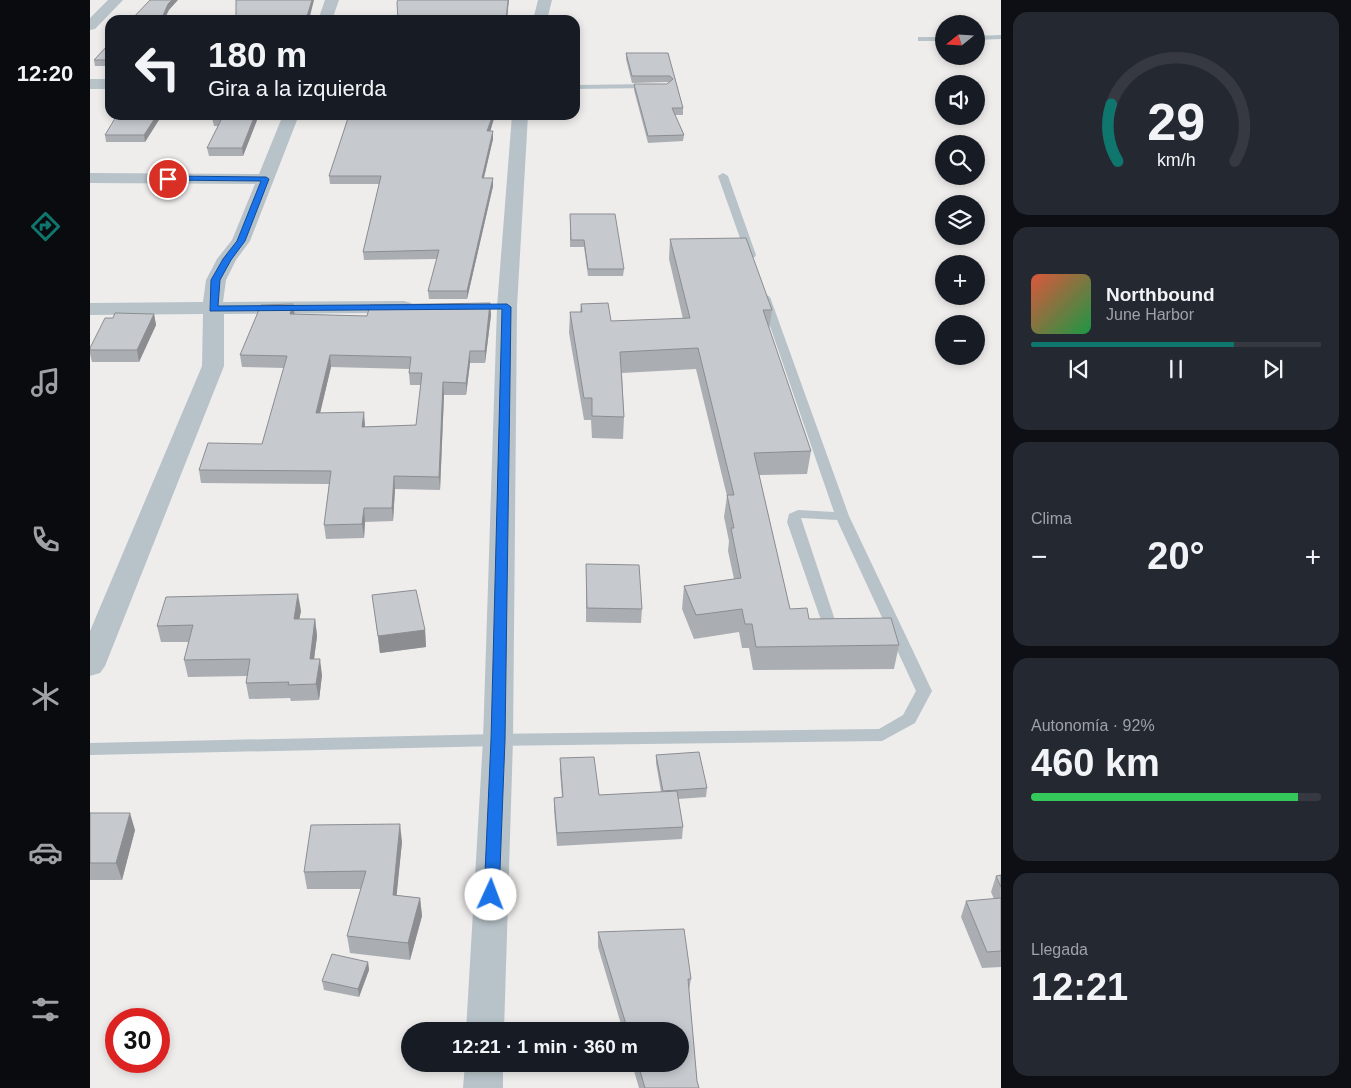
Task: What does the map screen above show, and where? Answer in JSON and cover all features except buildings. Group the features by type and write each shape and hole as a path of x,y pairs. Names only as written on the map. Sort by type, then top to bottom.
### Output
{"street":[{"path":"90,26 116,0"},
{"path":"327,15 332,0"},
{"path":"541,15 545,0"},
{"path":"90,84 105,84"},
{"path":"90,666 212,366 213,309 216,280 227,259 241,241 289,120"},
{"path":"485,1022 498,740 497,307 519,120"},
{"path":"90,178 266,179"},
{"path":"90,309 419,307"},
{"path":"483,1088 484,1072"}],"lane":[{"path":"985,38 1001,37"},
{"path":"921,39 935,39"},
{"path":"580,87 658,86"},
{"path":"723,176 755,268"},
{"path":"90,749 498,740 882,735 909,720 924,690 842,516 762,286"},
{"path":"830,626 794,518 798,514 842,516"}],"route":[{"path":"168,179 266,179 241,241 227,259 216,280 213,309 507,307 498,740 491,895"}]}
